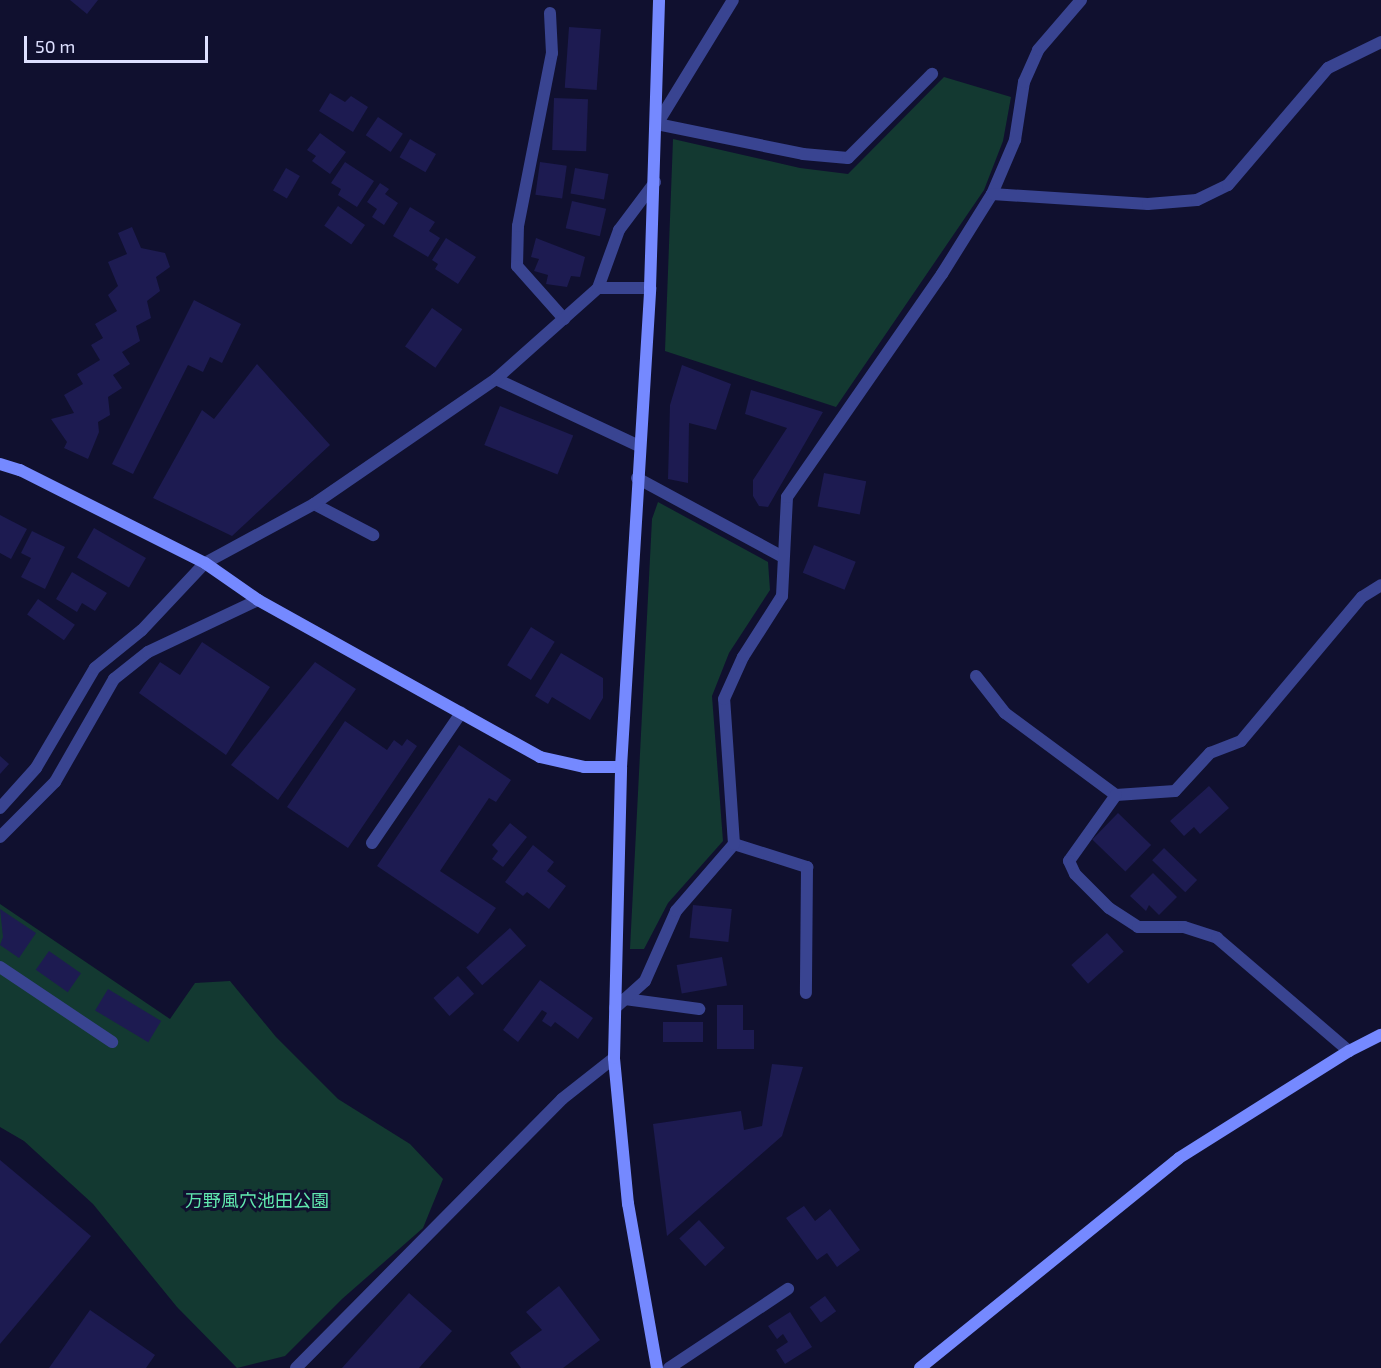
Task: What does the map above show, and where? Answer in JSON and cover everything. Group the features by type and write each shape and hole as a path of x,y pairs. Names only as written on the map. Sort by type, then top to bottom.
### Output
{"street":[{"path":"657,1368 628,1204 614,1058 621,766 650,288 657,124 659,0"},
{"path":"657,124 733,0"},
{"path":"615,1008 645,981 676,911 734,844 724,699 742,657 782,596 787,497 942,274 992,194 1016,140 1024,82 1038,51 1082,0"},
{"path":"550,13 552,53 518,226 517,266 564,320"},
{"path":"992,194 1148,204 1197,200 1228,185 1328,68 1381,42"},
{"path":"657,124 803,154 848,158 932,74"},
{"path":"0,808 36,768 95,668 142,630 205,563 314,504 496,379 598,288 619,230 655,182"},
{"path":"598,288 650,288"},
{"path":"496,379 639,446"},
{"path":"0,464 20,470 205,563 258,600 540,757 584,767 621,766"},
{"path":"637,478 783,557"},
{"path":"314,504 373,536"},
{"path":"976,676 1005,713 1116,795 1175,791 1210,753 1241,741 1362,597 1381,585"},
{"path":"0,837 55,782 114,679 148,652 258,600"},
{"path":"372,843 461,713"},
{"path":"1116,795 1069,861 1075,874 1108,908 1138,927 1184,927 1217,939 1349,1051"},
{"path":"734,844 807,867 806,993"},
{"path":"0,967 112,1042"},
{"path":"625,999 699,1009"},
{"path":"920,1368 1179,1158 1349,1051 1381,1035"},
{"path":"296,1368 562,1099 614,1058"},
{"path":"669,1368 788,1288"}],"green space":[{"path":"944,77 1011,97 1003,141 984,190 836,407 665,351 673,139 800,168 848,174"},
{"path":"658,502 768,562 770,590 729,653 712,696 723,841 668,903 644,949 630,949 652,519"},
{"name":"万野風穴池田公園","path":"0,904 170,1019 195,983 230,981 276,1037 338,1099 410,1144 443,1179 423,1228 342,1299 285,1356 237,1368 177,1307 93,1204 24,1141 0,1127"}],"building":[{"path":"70,0 98,0 87,14"},
{"path":"569,27 601,29 597,90 565,88"},
{"path":"330,93 345,102 351,96 368,107 353,132 319,111"},
{"path":"554,98 588,99 586,151 552,150"},
{"path":"378,117 403,134 391,152 366,135"},
{"path":"320,133 346,152 330,174 312,161 316,156 307,150"},
{"path":"410,139 436,154 425,172 400,157"},
{"path":"345,162 374,181 357,207 338,195 341,189 331,183"},
{"path":"540,162 567,166 562,198 535,195"},
{"path":"286,168 300,176 287,199 273,191"},
{"path":"575,168 608,174 604,200 570,194"},
{"path":"380,183 389,189 385,194 398,203 384,225 372,217 377,209 367,202"},
{"path":"572,201 606,209 600,236 566,228"},
{"path":"338,206 365,225 351,245 324,226"},
{"path":"410,207 435,222 429,231 440,238 428,257 393,236"},
{"path":"132,227 141,248 165,253 170,267 156,277 160,291 147,301 151,318 136,326 140,341 122,352 130,364 113,375 122,388 108,397 110,415 98,422 99,432 88,459 64,448 67,442 51,419 74,413 64,395 83,384 77,374 100,360 91,345 103,338 95,324 117,311 108,295 118,286 108,262 127,254 118,233"},
{"path":"446,238 476,257 458,284 435,269 438,264 432,260"},
{"path":"536,238 585,257 580,277 571,276 567,287 546,284 548,275 534,271 539,259 531,257"},
{"path":"194,300 241,324 222,363 210,357 203,372 188,365 133,474 112,464"},
{"path":"432,308 462,329 435,368 405,347"},
{"path":"257,364 330,445 232,536 153,498 202,410 214,419"},
{"path":"682,365 731,384 716,430 689,423 688,483 668,479 670,405"},
{"path":"751,390 823,412 768,507 759,506 753,496 753,480 787,428 745,414"},
{"path":"500,406 573,436 558,475 484,445"},
{"path":"824,473 866,481 860,515 818,506"},
{"path":"0,515 27,529 11,559 0,553"},
{"path":"94,528 146,558 129,587 77,557"},
{"path":"32,531 65,547 45,589 21,577 31,558 21,553"},
{"path":"814,545 856,562 844,590 803,573"},
{"path":"72,572 107,593 95,611 82,603 77,612 56,599"},
{"path":"38,599 75,625 64,640 27,615"},
{"path":"531,627 555,642 531,680 507,665"},
{"path":"202,642 270,687 226,755 139,693 160,662 180,675"},
{"path":"561,653 603,678 603,698 590,720 552,697 548,704 535,696"},
{"path":"315,662 356,689 278,800 231,765"},
{"path":"345,721 387,750 394,740 402,746 407,739 417,746 348,848 287,807"},
{"path":"459,745 511,780 496,802 489,798 440,871 496,908 478,934 377,866"},
{"path":"0,756 9,764 0,774"},
{"path":"1209,786 1229,808 1200,834 1194,827 1184,836 1170,821"},
{"path":"1118,813 1151,845 1125,872 1092,840"},
{"path":"510,823 527,837 503,867 492,859 498,851 492,845"},
{"path":"533,845 554,862 547,871 566,886 549,909 527,892 523,896 505,882"},
{"path":"1164,848 1197,880 1185,892 1152,860"},
{"path":"1153,873 1177,897 1159,915 1149,905 1146,911 1130,896"},
{"path":"693,905 732,909 728,942 690,938"},
{"path":"0,909 36,933 19,958 0,945 3,937"},
{"path":"510,928 526,946 482,985 466,967"},
{"path":"1107,933 1124,952 1088,984 1071,965"},
{"path":"49,951 81,973 68,992 36,970"},
{"path":"722,957 727,986 682,994 677,965"},
{"path":"458,976 474,994 450,1016 433,998"},
{"path":"540,980 593,1018 578,1039 555,1022 551,1027 542,1021 547,1013 542,1010 518,1042 503,1030"},
{"path":"108,989 161,1021 148,1042 95,1010"},
{"path":"717,1005 743,1005 743,1030 754,1030 754,1049 717,1049"},
{"path":"663,1022 703,1022 703,1042 663,1042"},
{"path":"772,1064 803,1067 782,1136 667,1236 653,1124 741,1111 744,1130 762,1126"},
{"path":"0,1160 91,1236 0,1344"},
{"path":"804,1206 815,1221 830,1209 860,1250 837,1267 827,1253 817,1260 786,1218"},
{"path":"699,1220 725,1248 705,1266 679,1238"},
{"path":"559,1286 600,1340 563,1368 521,1368 510,1353 542,1330 526,1312"},
{"path":"409,1293 452,1331 419,1368 342,1368"},
{"path":"825,1296 836,1311 821,1323 810,1307"},
{"path":"90,1310 155,1355 146,1368 49,1368"},
{"path":"790,1312 812,1347 785,1364 776,1350 788,1342 783,1334 777,1339 768,1326"}]}
